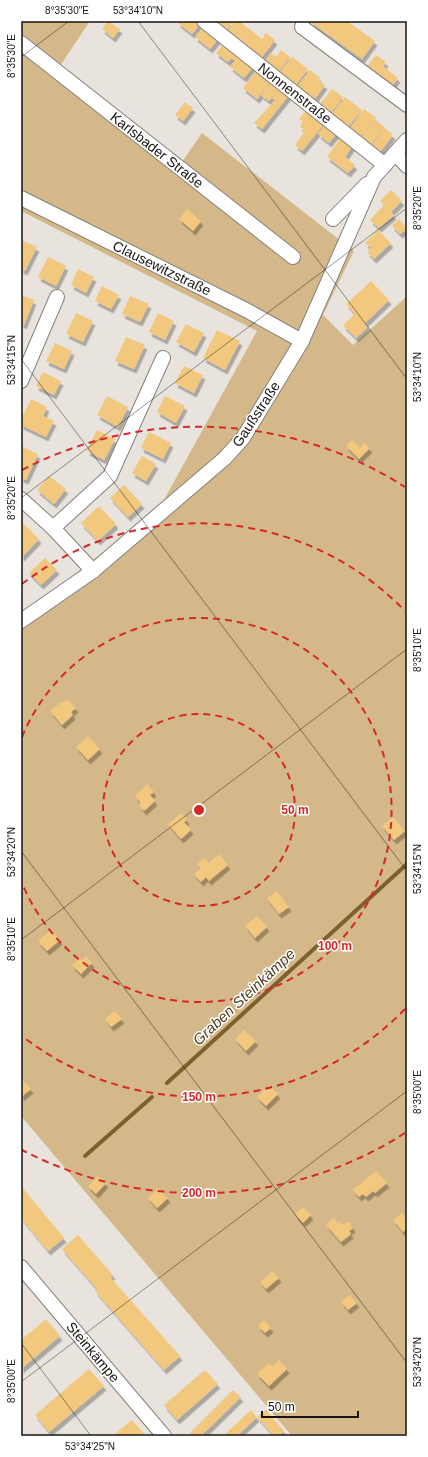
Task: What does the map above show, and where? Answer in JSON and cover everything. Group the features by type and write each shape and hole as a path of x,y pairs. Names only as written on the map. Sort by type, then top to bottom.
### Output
{"street":[{"name":"Nonnenstraße","path":"204,21 385,165"},
{"path":"302,27 407,105"},
{"name":"Karlsbader Straße","path":"21,44 294,257"},
{"name":"Gaußstraße","path":"21,621 94,570 225,458 243,438 302,341 374,177 407,140"},
{"path":"395,153 407,166"},
{"path":"333,219 374,177"},
{"name":"Clausewitzstraße","path":"21,198 246,310 302,341"},
{"path":"21,381 57,297"},
{"path":"53,528 110,476 163,358"},
{"path":"21,499 53,528 94,570"},
{"name":"Steinkämpe","path":"21,1268 164,1436"}],"shaded area":[{"path":"21,21 90,21 60,66 182,162 202,133 354,251 323,315 353,345 405,298 407,299 407,1436 292,1436 21,1116 21,616 159,509 257,331 21,211"}],"building":[{"path":"108,21 120,29 113,38 102,29"},
{"path":"179,21 196,21 200,24 192,34 178,23"},
{"path":"217,21 233,21 227,29"},
{"path":"235,21 239,21 262,39 266,33 275,40 262,57 227,31"},
{"path":"309,21 347,21 375,41 362,59"},
{"path":"204,26 219,38 210,49 195,37"},
{"path":"224,43 254,66 244,78 230,67 235,61 232,58 228,62 216,53"},
{"path":"281,50 290,57 278,72 265,61 271,53 276,57"},
{"path":"376,55 386,62 383,66 398,78 390,89 364,70"},
{"path":"292,57 308,69 296,85 279,73"},
{"path":"258,68 272,80 257,99 243,88"},
{"path":"310,70 320,78 318,80 325,85 314,100 297,87"},
{"path":"273,81 280,87 269,101 261,95"},
{"path":"281,87 290,94 262,129 254,123 275,100 272,98"},
{"path":"332,89 343,97 331,113 320,104"},
{"path":"345,97 362,110 348,127 332,114"},
{"path":"185,102 193,108 183,121 175,115"},
{"path":"308,108 326,122 302,151 295,145 305,131 300,127 303,122 299,119"},
{"path":"364,109 376,118 361,137 350,128"},
{"path":"375,120 385,127 371,144 362,137"},
{"path":"327,123 338,132 329,143 318,134"},
{"path":"385,128 393,135 380,152 372,145"},
{"path":"343,135 354,144 345,157 355,165 348,173 327,157"},
{"path":"391,190 402,201 391,212 394,215 379,228 370,220 384,205 380,201"},
{"path":"187,209 201,221 193,231 179,219"},
{"path":"399,219 405,226 407,224 407,234 404,231 400,234 392,226"},
{"path":"378,230 391,243 374,259 367,252 371,248 365,243"},
{"path":"21,240 37,247 25,271 21,269"},
{"path":"48,257 66,266 56,286 38,277"},
{"path":"78,269 94,277 86,293 71,285"},
{"path":"371,281 389,300 365,323 368,327 356,338 343,325 355,314 346,304"},
{"path":"102,286 119,295 111,309 95,301"},
{"path":"21,295 34,300 24,325 21,323"},
{"path":"130,296 149,304 140,322 122,314"},
{"path":"76,313 93,321 83,342 66,334"},
{"path":"158,313 174,321 165,340 149,332"},
{"path":"186,324 204,333 194,352 176,342"},
{"path":"217,330 240,341 225,370 203,358"},
{"path":"126,337 145,345 134,369 115,361"},
{"path":"55,343 72,351 64,369 46,361"},
{"path":"184,366 203,375 194,393 175,383"},
{"path":"43,372 61,381 54,395 36,386"},
{"path":"107,396 128,407 118,427 97,415"},
{"path":"165,396 185,406 176,423 157,412"},
{"path":"31,399 47,407 43,416 54,421 46,437 21,425 21,419"},
{"path":"97,430 115,439 104,460 87,451"},
{"path":"149,432 171,443 163,459 141,448"},
{"path":"352,440 360,448 364,443 370,448 359,459 346,446"},
{"path":"21,446 38,454 26,480 21,478"},
{"path":"142,456 156,464 146,481 132,473"},
{"path":"49,476 66,489 54,504 37,490"},
{"path":"124,485 142,504 128,517 110,498"},
{"path":"99,506 116,524 98,541 81,523"},
{"path":"21,521 39,539 22,557 21,556"},
{"path":"45,558 57,570 41,585 29,573"},
{"path":"67,699 76,708 71,712 73,715 62,725 50,711 62,701 63,703"},
{"path":"88,736 100,749 88,760 76,747"},
{"path":"147,784 154,792 150,795 155,801 144,811 139,805 141,803 135,796"},
{"path":"181,813 187,820 184,822 191,830 181,839 168,824"},
{"path":"393,817 405,831 394,840 382,826"},
{"path":"219,854 228,865 209,881 206,877 201,882 194,874 201,868 197,864 205,858 209,863"},
{"path":"277,891 289,907 279,914 267,898"},
{"path":"257,916 267,927 255,938 245,926"},
{"path":"51,930 60,940 47,951 38,941"},
{"path":"86,956 92,963 81,974 72,965 80,958 81,961"},
{"path":"115,1011 122,1019 111,1027 105,1019"},
{"path":"244,1030 256,1041 246,1051 235,1039"},
{"path":"21,1078 31,1089 21,1097"},
{"path":"269,1085 278,1094 266,1106 257,1097"},
{"path":"376,1171 387,1183 375,1193 373,1191 366,1197 363,1194 359,1197 353,1190"},
{"path":"98,1176 106,1183 96,1194 88,1186"},
{"path":"21,1186 64,1238 48,1251 21,1218"},
{"path":"158,1188 168,1198 157,1208 148,1198"},
{"path":"303,1207 311,1215 303,1223 295,1214"},
{"path":"402,1213 407,1219 407,1229 403,1232 393,1220"},
{"path":"334,1217 338,1223 340,1221 343,1225 348,1221 353,1228 349,1231 351,1234 341,1242 326,1225"},
{"path":"78,1235 113,1275 110,1277 180,1356 164,1370 95,1291 97,1289 62,1249"},
{"path":"273,1271 279,1278 266,1289 260,1282"},
{"path":"350,1295 357,1303 348,1310 341,1302"},
{"path":"46,1319 60,1336 21,1369 21,1340"},
{"path":"264,1320 271,1328 265,1333 258,1326"},
{"path":"279,1360 287,1369 269,1386 257,1374 269,1363 272,1366"},
{"path":"89,1369 104,1386 49,1432 35,1415"},
{"path":"205,1370 218,1384 177,1420 164,1405"},
{"path":"233,1390 241,1397 201,1436 193,1436 190,1433"},
{"path":"251,1410 257,1417 237,1436 223,1436"},
{"path":"266,1410 284,1431 279,1436 274,1436 257,1417"},
{"path":"132,1420 146,1436 113,1436 121,1429"}],"waterway":[{"name":"Graben Steinkämpe","path":"167,1083 407,864"},
{"name":"Graben Steinkämpe","path":"85,1156 152,1097"}]}
